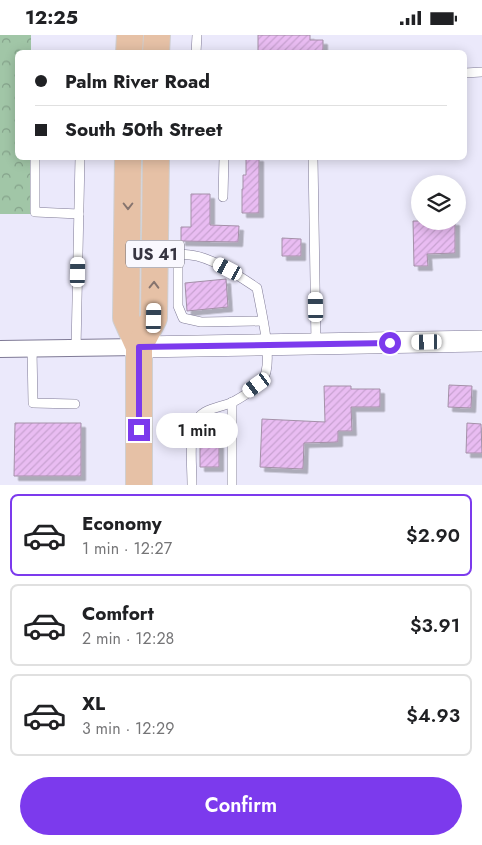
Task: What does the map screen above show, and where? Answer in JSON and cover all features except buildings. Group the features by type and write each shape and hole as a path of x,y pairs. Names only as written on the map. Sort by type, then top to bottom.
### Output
{"main road":[{"path":"129,50 130,35"},
{"path":"156,35 156,50"},
{"name":"US 41","path":"128,160 126,318 139,347 139,485"},
{"name":"US 41","path":"139,347 154,318 166,255 156,160"}],"street":[{"path":"0,349 482,341"}],"lane":[{"path":"196,50 197,35"},
{"path":"467,73 482,72"},
{"path":"35,160 35,212 79,214"},
{"path":"76,349 80,160"},
{"path":"222,197 224,160"},
{"path":"313,160 316,344"},
{"path":"192,485 196,448 192,436 199,415 232,402 264,378 266,370 266,345 257,288 218,264 191,255 166,255 178,306 183,318 201,322 262,321"},
{"path":"32,349 33,403 76,403"},
{"path":"232,402 232,485"},
{"path":"219,434 232,426"}],"green space":[{"path":"0,35 31,35 31,50 15,50 15,160 34,160 35,214 0,214"}],"route":[{"path":"139,430 139,347 390,343"}]}
